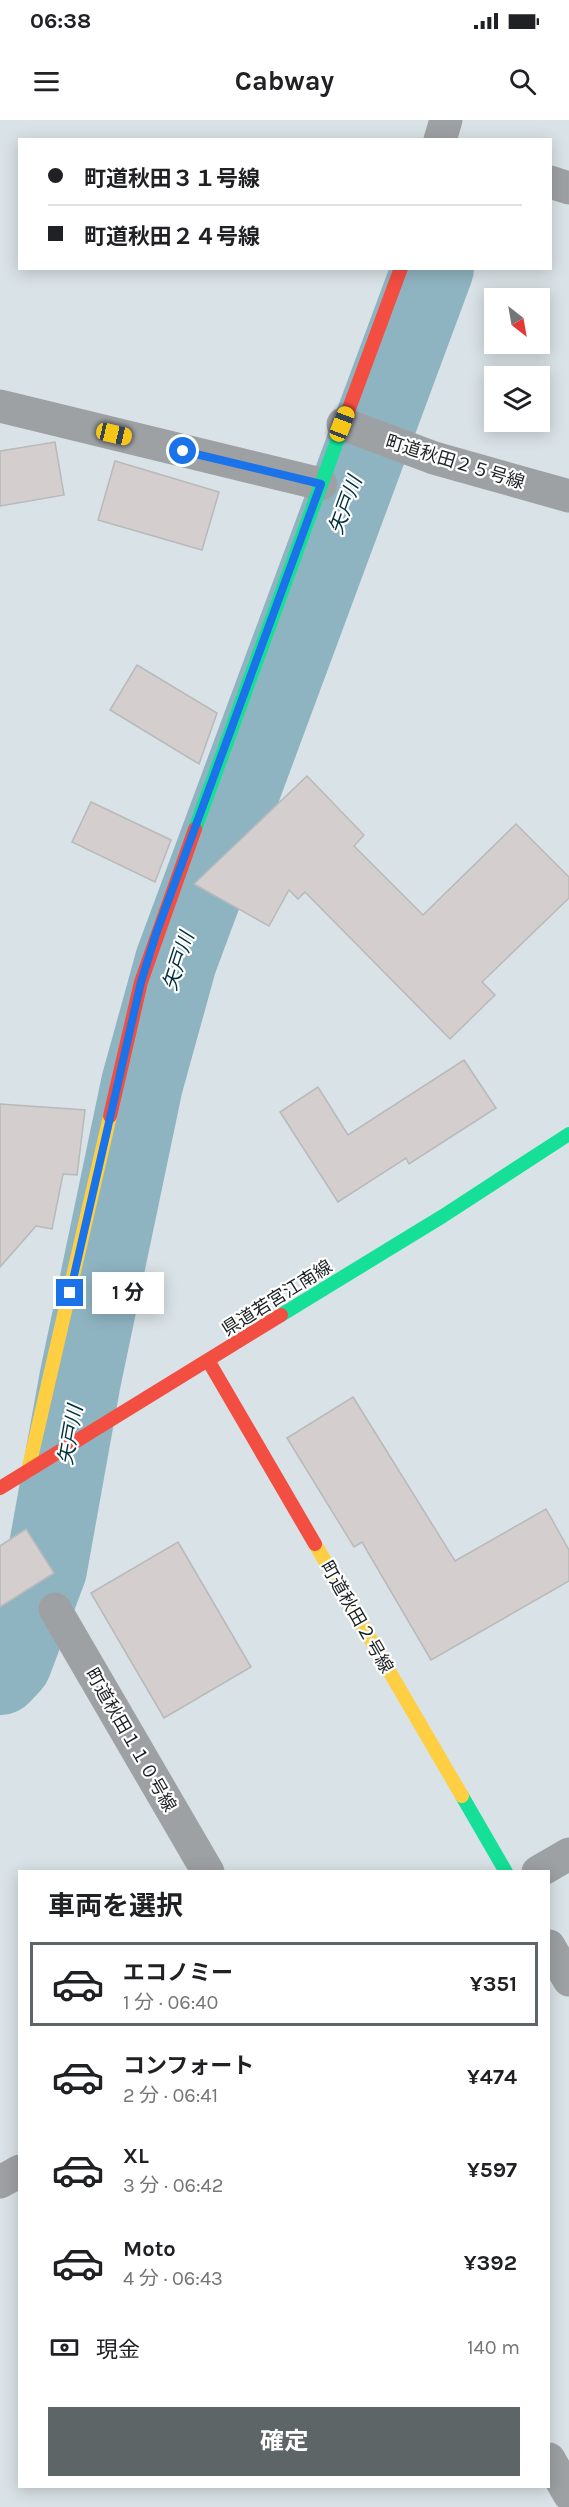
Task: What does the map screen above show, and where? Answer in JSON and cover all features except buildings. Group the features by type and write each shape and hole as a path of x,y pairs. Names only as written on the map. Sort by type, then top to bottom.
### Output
{"street":[{"path":"441,138 446,120"},
{"path":"552,183 569,188"},
{"path":"30,1470 141,982 160,923 400,270"},
{"path":"0,406 321,484"},
{"name":"町道秋田２５号線","path":"342,424 434,458 569,496"},
{"name":"県道若宮江南線","path":"0,1488 207,1363 443,1216 569,1134"},
{"name":"町道秋田２号線","path":"207,1363 505,1870"},
{"name":"町道秋田１１０号線","path":"55,1609 207,1870"},
{"path":"541,1870 569,1854"},
{"path":"550,1948 569,1980"},
{"path":"0,2182 18,2172"},
{"path":"550,2461 569,2494"}],"waterway":[{"name":"矢戸川","path":"0,1674 11,1662 46,1569 80,1380 142,1084 176,961 432,270"}],"traffic: fast":[{"path":"195,829 340,433"},
{"path":"281,1315 443,1216 569,1134"},
{"path":"462,1796 505,1870"}],"traffic: slow":[{"path":"28,1471 110,1116"},
{"path":"315,1544 462,1796"}],"traffic: jam":[{"path":"340,433 400,270"},
{"path":"110,1116 141,982 195,829"},
{"path":"0,1488 281,1315"},
{"path":"209,1362 315,1544"}],"route":[{"path":"70,1293 141,982 156,934 321,484 183,451"}]}
